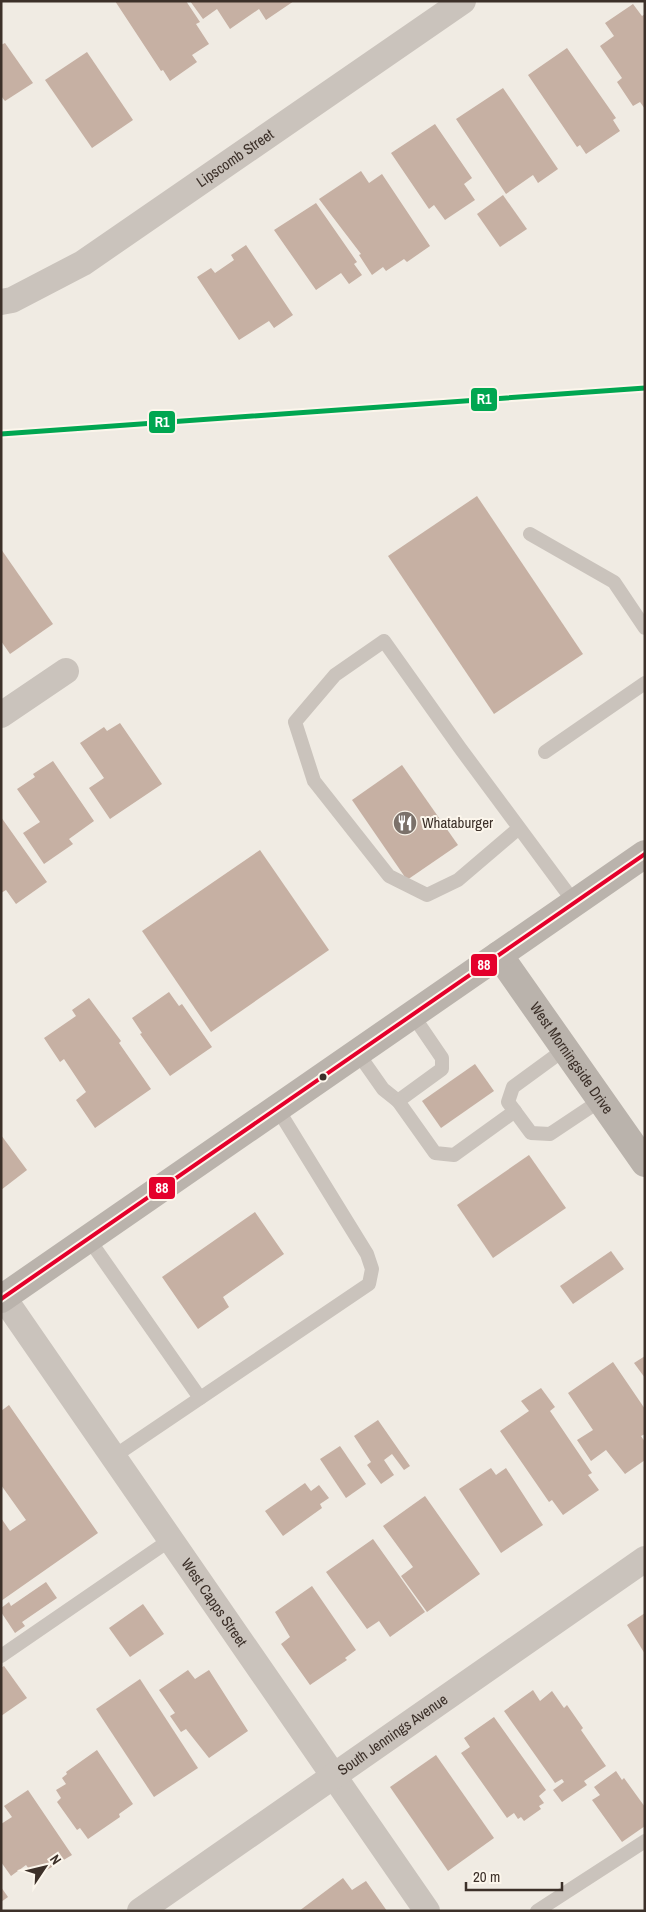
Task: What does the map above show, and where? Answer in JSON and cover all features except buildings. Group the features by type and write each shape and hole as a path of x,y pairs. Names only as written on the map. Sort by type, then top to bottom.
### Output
{"main road":[{"path":"2,1297 645,854"},
{"name":"West Morningside Drive","path":"499,954 645,1163"}],"street":[{"name":"Lipscomb Street","path":"1,302 12,300 83,263 463,1"},
{"path":"1,715 66,671"},
{"name":"West Capps Street","path":"2,1297 428,1911"},
{"name":"South Jennings Avenue","path":"140,1911 645,1559"}],"lane":[{"path":"530,534 614,582 645,628"},
{"path":"519,828 458,880 427,895 389,876 314,781 295,722 335,675 384,641 574,902"},
{"path":"546,752 645,683"},
{"path":"398,1101 442,1069 442,1058 412,1014"},
{"path":"565,1049 513,1087 508,1102 531,1133 550,1134 601,1100"},
{"path":"357,1052 383,1089 398,1101 435,1153 454,1155 515,1111"},
{"path":"113,1457 369,1284 372,1269 367,1254 277,1108"},
{"path":"88,1238 200,1398"},
{"path":"1,1656 170,1540"},
{"path":"537,1911 645,1841"}],"transit line":[{"name":"R1","path":"1,434 645,388"},
{"name":"88","path":"1,1299 645,854"}],"place":[{"name":"Whataburger","path":"405,823"}]}
